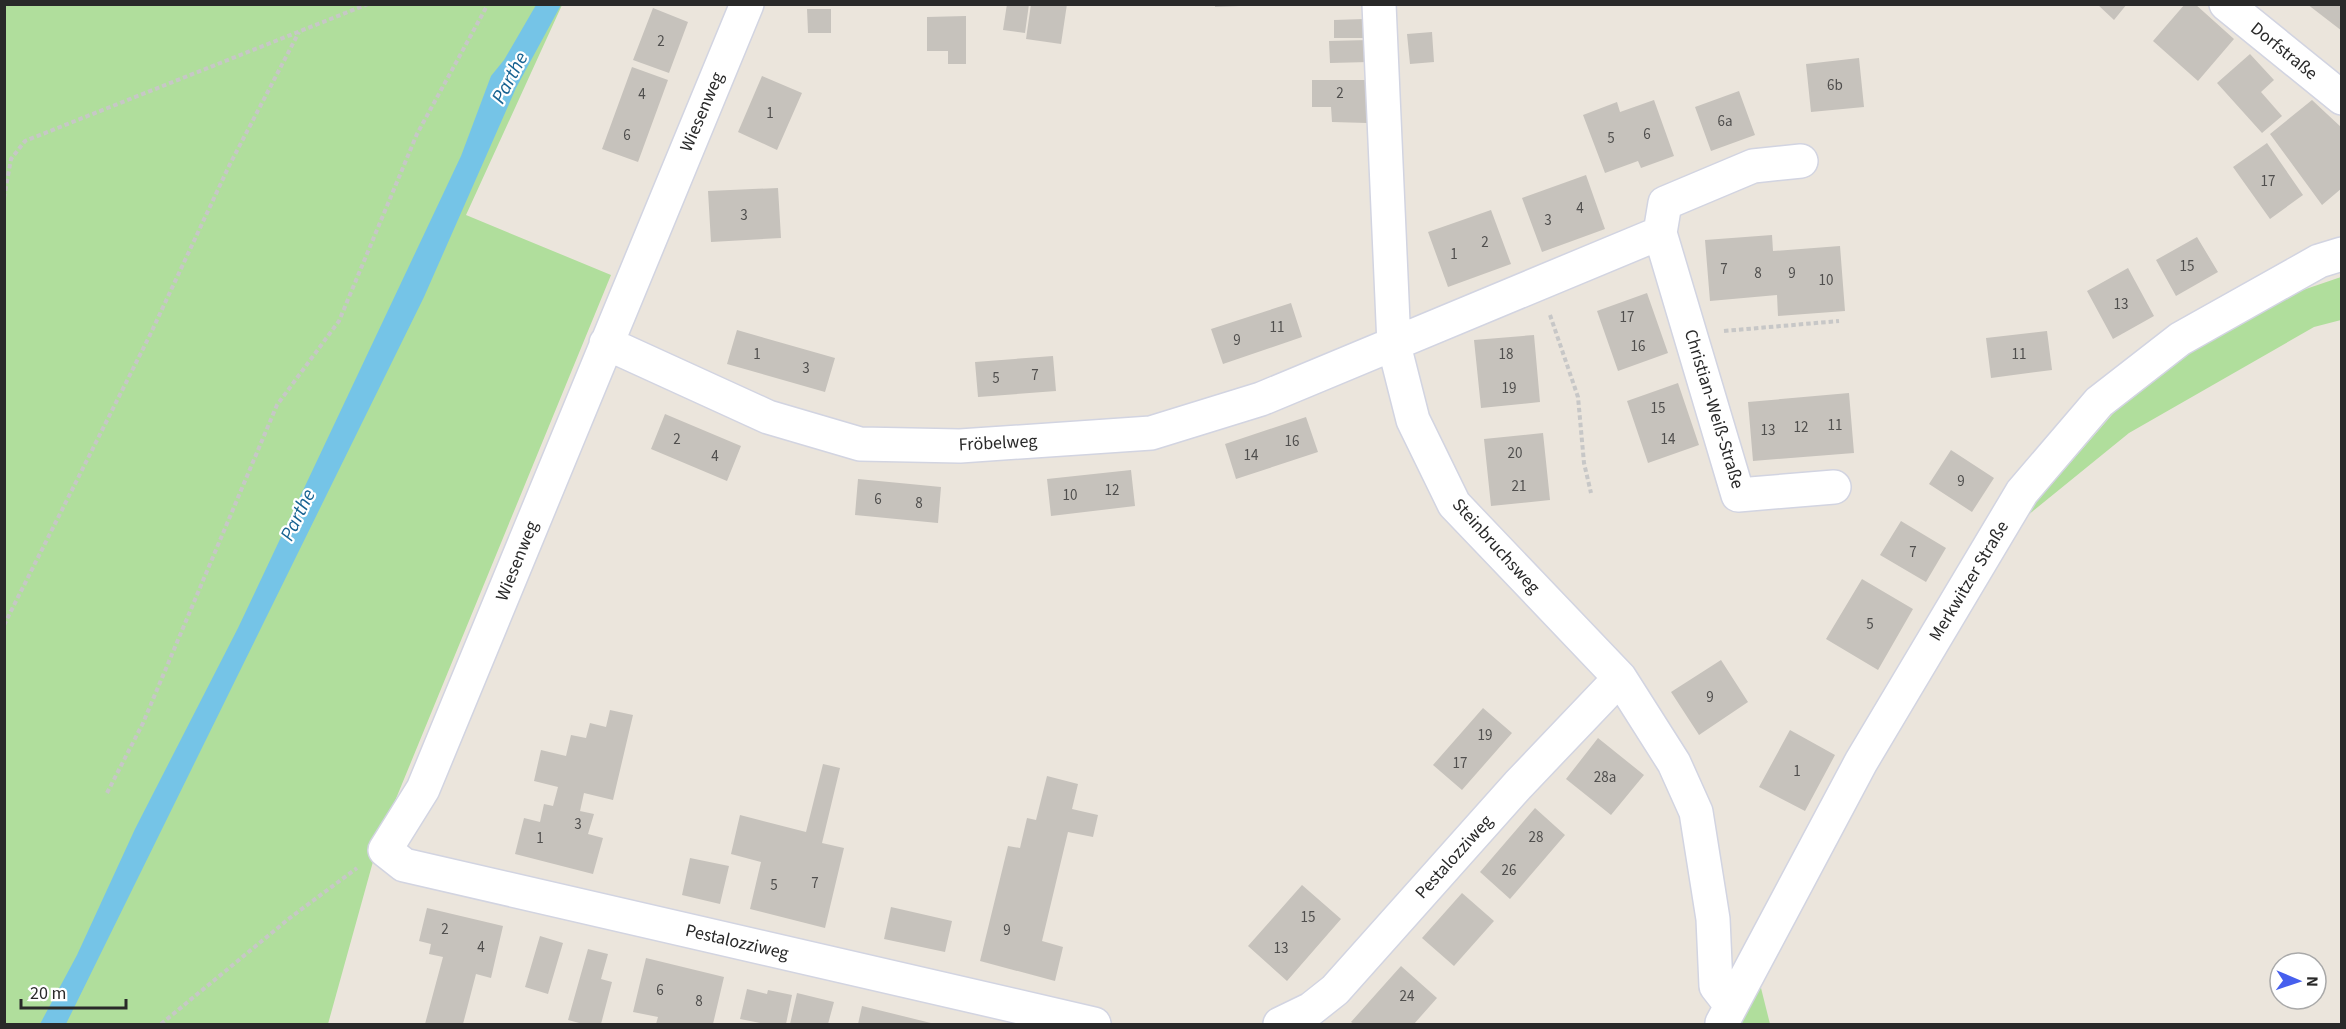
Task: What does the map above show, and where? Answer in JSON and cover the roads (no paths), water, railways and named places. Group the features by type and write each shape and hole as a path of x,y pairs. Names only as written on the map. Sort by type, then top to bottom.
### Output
{"street":[{"name":"Wiesenweg","path":"385,850 423,789 747,4"},
{"name":"Steinbruchsweg","path":"1379,4 1394,345 1413,420 1454,504 1620,678 1674,763 1696,812 1713,919 1716,986 1725,1014"},
{"name":"Dorfstraße","path":"2226,4 2342,98"},
{"name":"Christian-Weiß-Straße","path":"1801,161 1754,166 1665,202 1660,232 1738,495 1834,487"},
{"path":"1394,345 1660,232"},
{"name":"Merkwitzer Straße","path":"1725,1014 1861,762 2022,492 2098,402 2180,339 2319,261 2342,254"},
{"name":"Fröbelweg","path":"606,343 768,417 860,444 960,446 1151,433 1260,399 1394,345"},
{"name":"Pestalozziweg","path":"1280,1024 1311,1010 1335,990 1518,785 1620,678"},
{"name":"Pestalozziweg","path":"385,850 404,865 1094,1024"}],"water":[{"name":"Parthe","path":"536,5 561,5 516,88 424,297 66,1024 40,1024 77,955 135,829 238,628 461,156 491,76 504,60"}]}
